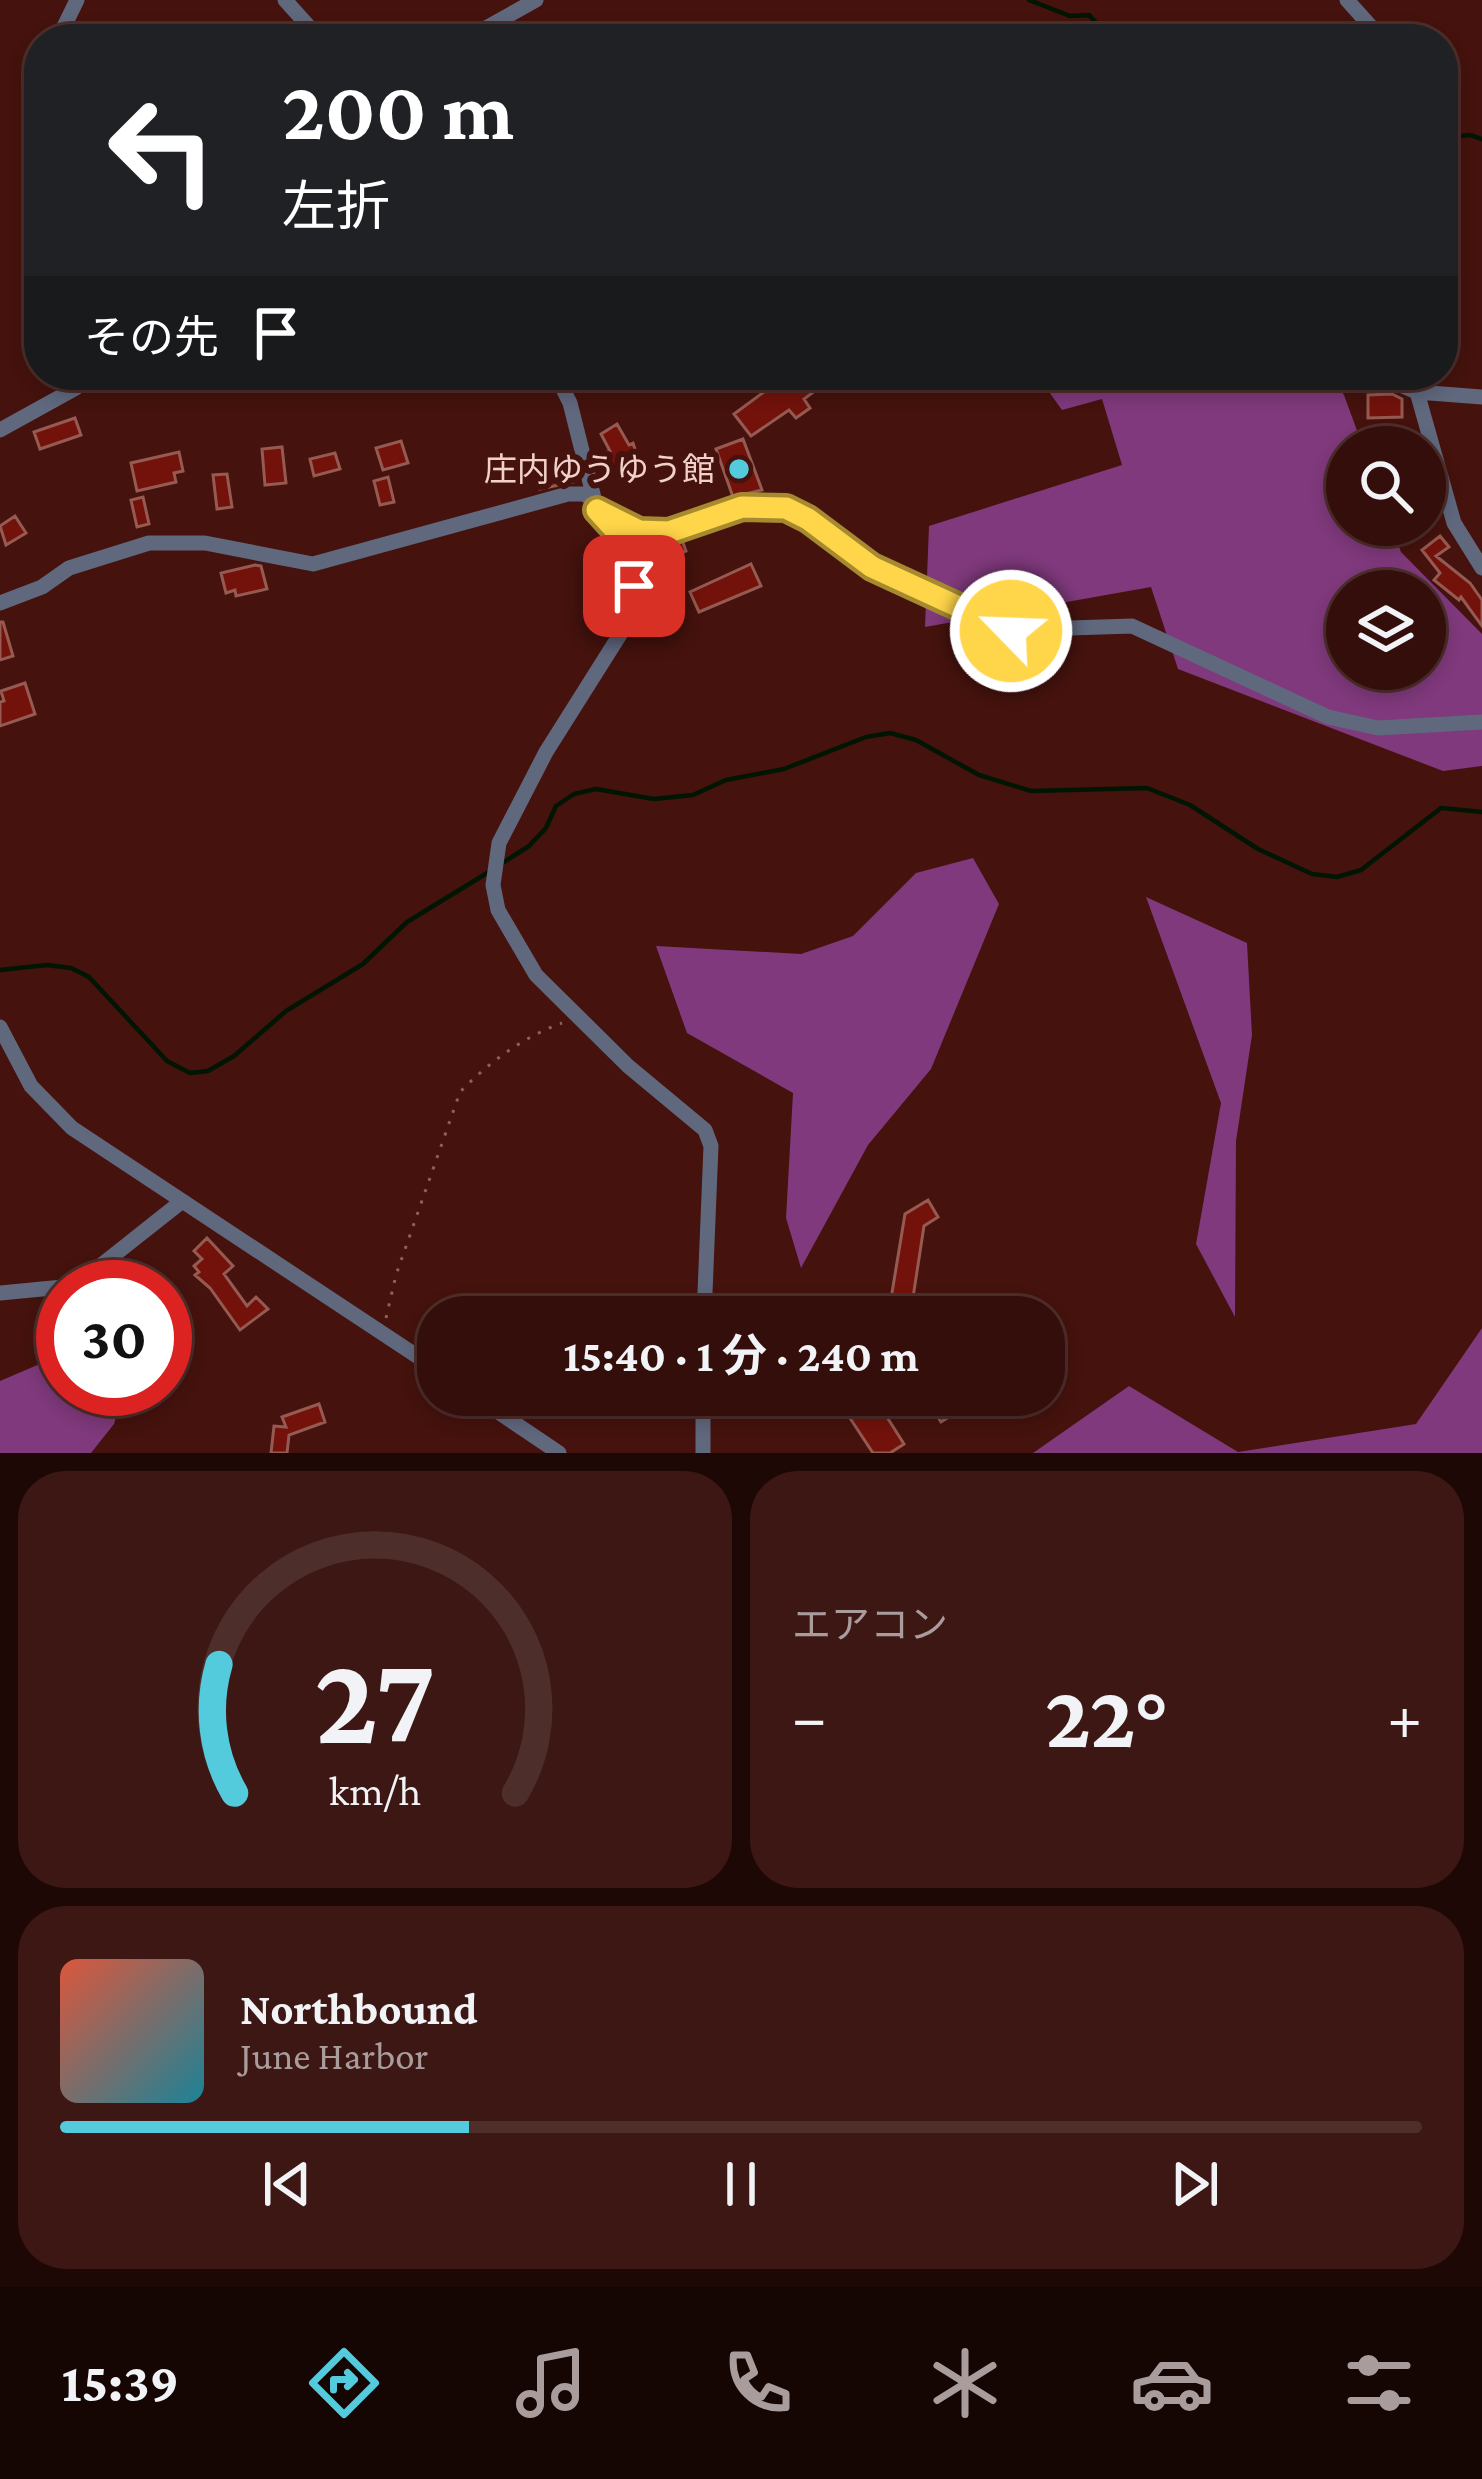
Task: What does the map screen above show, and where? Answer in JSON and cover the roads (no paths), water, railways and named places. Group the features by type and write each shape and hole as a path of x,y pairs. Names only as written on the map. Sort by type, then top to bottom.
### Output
{"street":[{"path":"285,0 307,24"},
{"path":"493,24 536,0"},
{"path":"1346,0 1368,24"},
{"path":"0,430 72,390"},
{"path":"563,390 596,506 639,531 669,532 742,507 786,508 872,567 1011,631 1132,626 1328,716 1378,728 1482,722"},
{"path":"1412,390 1482,398"},
{"path":"1417,392 1454,523 1482,568"},
{"path":"0,603 42,587 69,568 148,542 205,543 313,564 568,494 584,494 625,541 634,586 621,633 546,752 500,844 494,885 506,929 536,975 576,1018 705,1130 711,1146 705,1296"},
{"path":"0,1027 31,1087 51,1110 181,1202 417,1355"},
{"path":"108,1260 181,1202"},
{"path":"0,1292 36,1289"},
{"path":"504,1416 559,1453"},
{"path":"703,1416 703,1453"}],"waterway":[{"path":"1029,0 1070,16 1089,15 1097,24"},
{"path":"1458,136 1482,139"},
{"path":"501,864 529,846 546,828 556,806 574,794 596,789 654,799 693,795 726,780 784,769 866,737 890,733 916,740 979,775 1031,791 1147,788 1190,805 1258,849 1312,874 1337,877 1361,870 1441,808 1482,812"},
{"path":"0,970 47,965 71,968 89,977 167,1061 190,1073 208,1071 234,1056 286,1011 363,964 407,922 492,870"}],"place":[{"name":"庄内ゆうゆう館","path":"739,469"}]}
